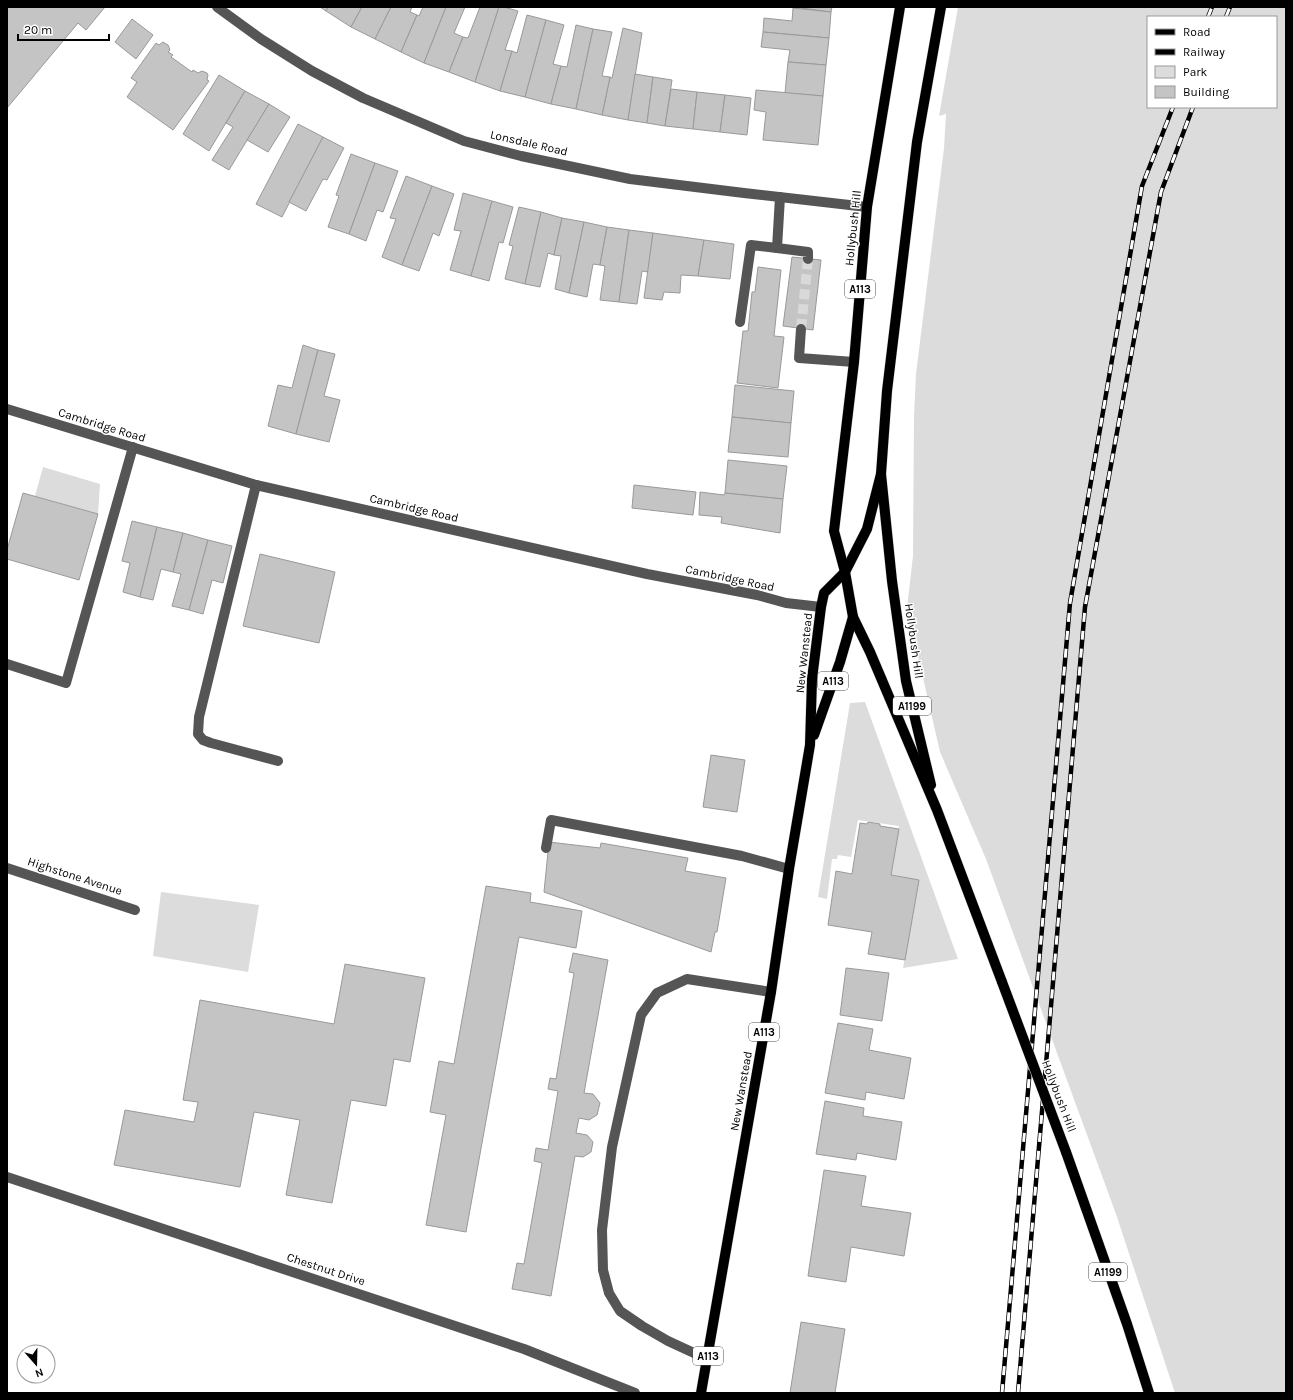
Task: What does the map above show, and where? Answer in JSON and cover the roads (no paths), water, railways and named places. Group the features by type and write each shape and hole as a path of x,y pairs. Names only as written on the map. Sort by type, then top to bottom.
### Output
{"main road":[{"name":"Hollybush Hill","path":"900,7 867,207 854,362 834,531 846,572 853,617 870,652 937,810 1066,1152 1127,1324 1149,1393"},
{"name":"Hollybush Hill","path":"937,810 906,681 892,581 881,474 887,391 917,142 941,7"},
{"name":"Hollybush Hill","path":"846,572 867,529 881,474"},
{"name":"New Wanstead","path":"700,1393 771,992 789,869 810,745 812,679 821,607 824,593 846,572"},
{"name":"New Wanstead","path":"810,745 840,662 853,617"}],"street":[{"name":"Lonsdale Road","path":"217,7 261,39 312,71 363,98 464,141 521,156 630,178 867,207"},
{"path":"777,248 780,197"},
{"path":"740,322 751,245 808,252 808,259"},
{"path":"801,329 799,358 854,362"},
{"name":"Cambridge Road","path":"7,410 256,485 647,574 758,595 786,603 821,607"},
{"path":"7,664 66,683 133,447"},
{"path":"256,485 199,717 198,734 203,740 211,743 278,761"},
{"path":"546,848 551,820 742,856 789,869"},
{"name":"Highstone Avenue","path":"7,868 135,910"},
{"path":"707,1358 668,1341 642,1326 620,1311 609,1293 603,1270 602,1230 612,1147 641,1015 657,993 687,979 771,992"},
{"name":"Chestnut Drive","path":"7,1177 524,1349 635,1393"}],"tunnel":[{"path":"801,329 808,259"}],"railway":[{"path":"1208,16 1212,7"},
{"path":"1226,16 1230,7"},
{"path":"1002,1393 1070,603 1142,186 1173,108"},
{"path":"1018,1393 1085,607 1161,192 1193,108"}]}
